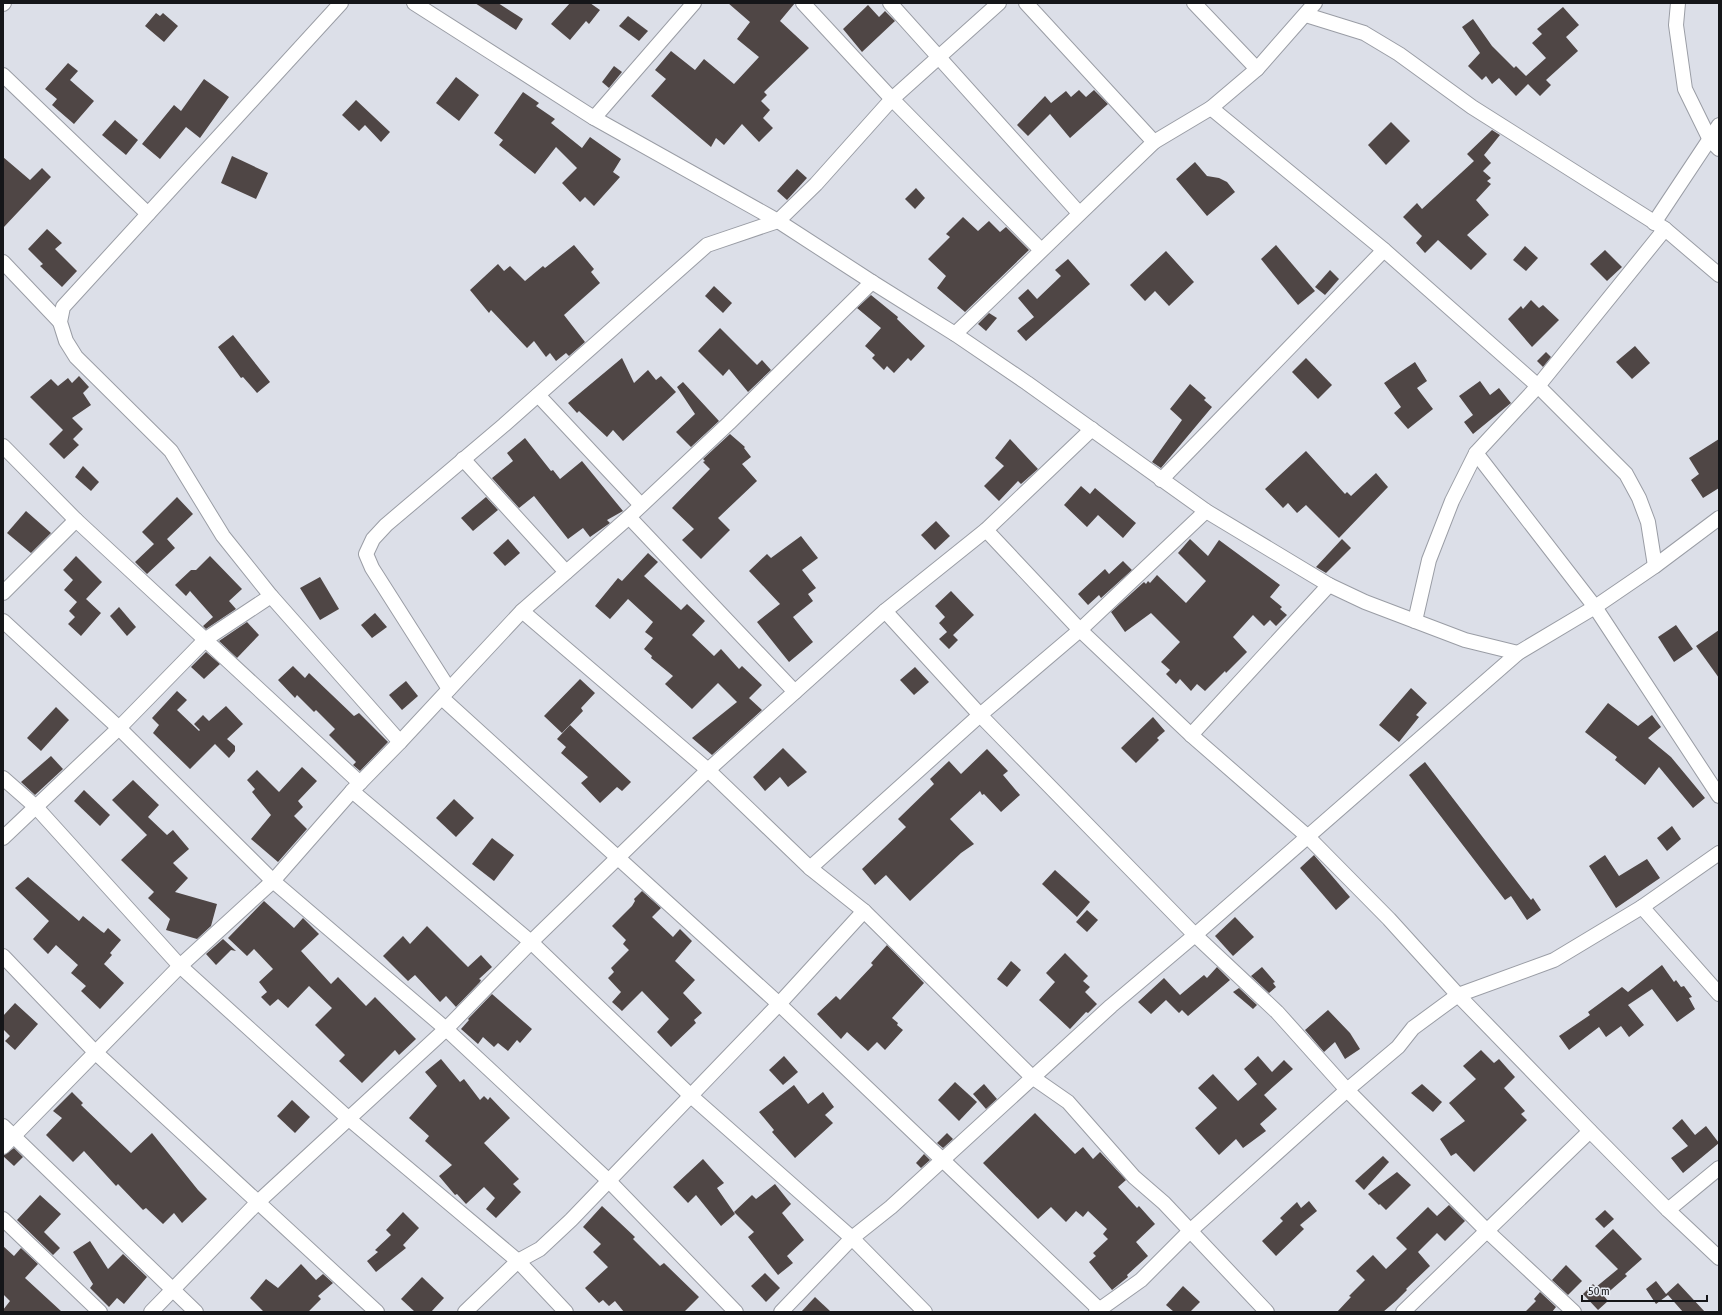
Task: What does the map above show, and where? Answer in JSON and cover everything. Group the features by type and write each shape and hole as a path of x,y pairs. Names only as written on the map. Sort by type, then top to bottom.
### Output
{"street":[{"path":"60,322 63,307 341,3"},
{"path":"414,3 594,118 778,221 955,334 1092,429 1206,511 1330,585 1365,602 1465,640 1518,653"},
{"path":"594,118 694,3"},
{"path":"803,3 892,99 1040,250"},
{"path":"890,3 1079,213"},
{"path":"999,3 892,99 816,184 778,221 707,245 538,395 386,525 374,539 366,554 372,568 445,694 618,857 779,1004 943,1159 1099,1311 1141,1280 1190,1231 1398,1047 1413,1028 1458,995 1554,960 1642,907 1719,853"},
{"path":"1026,3 1154,142"},
{"path":"1194,3 1257,69"},
{"path":"955,334 1040,250 1154,142 1211,108 1257,69 1315,3"},
{"path":"1678,3 1676,25 1685,89 1714,145"},
{"path":"1306,15 1364,33 1399,54 1472,107 1659,226 1719,275"},
{"path":"3,75 148,214"},
{"path":"1211,108 1384,250 1538,386 1626,474 1639,498 1648,522 1655,566"},
{"path":"1415,621 1429,560 1452,501 1476,453 1538,386 1659,226 1714,145 1719,125"},
{"path":"1161,480 1384,250"},
{"path":"3,262 60,322 66,340 76,357 171,452 223,536 271,596 400,742"},
{"path":"3,1147 8,1131 95,1052 180,966 273,881 356,787 400,742 522,610 629,516 729,424 872,282"},
{"path":"538,395 641,505"},
{"path":"151,1312 258,1202 446,1030 531,942 708,770 885,611 986,530 1092,429"},
{"path":"3,446 76,520 206,639 356,787 531,942 691,1096 852,1238 924,1312"},
{"path":"1476,453 1595,606 1719,796"},
{"path":"463,459 566,572"},
{"path":"810,868 980,715 1080,630 1206,511"},
{"path":"629,516 795,692"},
{"path":"781,1312 852,1238 892,1207 1111,1006 1195,935 1518,653 1595,606 1655,566 1719,518"},
{"path":"3,593 76,520"},
{"path":"986,530 1080,630 1191,735 1307,836 1389,919 1458,995 1590,1131 1668,1210 1719,1258"},
{"path":"1191,735 1330,585"},
{"path":"3,838 119,728 206,639 271,596"},
{"path":"522,610 708,770 810,868 864,911 1032,1077 1068,1102 1134,1177 1164,1203 1267,1312"},
{"path":"885,611 980,715 1195,935 1277,1012 1348,1090 1487,1231 1574,1312"},
{"path":"3,621 119,728 273,881 446,1030 609,1181 736,1312"},
{"path":"3,778 36,807 180,966 349,1119 518,1261 566,1312"},
{"path":"1642,907 1719,994"},
{"path":"465,1312 518,1261 540,1249 571,1220 779,1004 864,911"},
{"path":"3,956 95,1052 377,1312"},
{"path":"8,1131 196,1312"},
{"path":"1403,1312 1590,1131"},
{"path":"1668,1210 1719,1168"},
{"path":"3,1219 100,1312"}],"building":[{"path":"475,3 498,3 523,19 516,30"},
{"path":"570,3 590,3 600,10 589,24 586,21 570,40 551,24"},
{"path":"728,3 795,3 780,21 809,48 764,92 767,95 761,101 770,110 763,118 773,128 759,142 742,124 724,145 716,138 711,147 651,96 666,79 655,70 671,51 695,70 704,59 734,84 759,57 737,39 750,22"},
{"path":"868,5 879,17 885,11 895,21 862,52 843,29"},
{"path":"1563,7 1579,25 1566,37 1578,51 1546,80 1551,85 1540,96 1528,84 1516,96 1499,78 1492,84 1486,76 1482,80 1468,66 1480,53 1462,27 1473,19 1492,46 1514,68 1516,66 1526,76 1546,58 1532,43 1542,34 1537,29"},
{"path":"156,13 160,16 163,13 178,26 164,42 145,26"},
{"path":"628,16 648,31 639,41 619,26"},
{"path":"68,63 78,71 70,80 94,101 74,124 52,105 57,99 45,89"},
{"path":"614,66 622,72 609,88 602,82"},
{"path":"456,77 479,95 459,121 436,103"},
{"path":"204,79 229,97 200,138 186,127 160,159 142,144 174,105 181,111"},
{"path":"1079,90 1086,97 1094,90 1108,104 1070,138 1050,114 1028,136 1017,125 1045,96 1051,103 1066,91 1071,97"},
{"path":"523,92 539,103 536,106 555,119 551,123 582,148 590,137 621,159 613,172 620,177 594,206 585,197 580,202 562,183 577,168 556,147 535,174 499,145 503,140 494,133"},
{"path":"356,100 390,132 381,142 365,125 359,131 342,115"},
{"path":"115,120 138,140 126,155 102,135"},
{"path":"1391,122 1410,141 1386,165 1368,145"},
{"path":"1492,130 1500,135 1484,155 1491,163 1483,171 1491,178 1487,181 1491,184 1476,200 1489,215 1467,235 1487,254 1471,270 1438,240 1425,253 1416,243 1422,236 1403,217 1417,203 1422,209 1474,161 1467,154"},
{"path":"232,156 268,173 256,199 221,183"},
{"path":"3,157 30,180 42,168 51,177 3,228"},
{"path":"1195,162 1207,176 1219,178 1227,182 1235,192 1207,216 1176,179"},
{"path":"797,169 807,178 787,200 777,191"},
{"path":"916,188 925,198 915,209 905,199"},
{"path":"963,217 978,231 989,221 1000,232 1006,227 1029,250 965,312 937,288 946,276 928,259 950,237 946,234"},
{"path":"47,229 62,243 55,249 77,271 62,287 40,266 43,264 28,249"},
{"path":"574,245 594,269 591,272 600,283 564,315 585,342 569,356 566,353 556,361 550,353 546,357 534,341 527,348 491,310 489,313 470,290 498,264 504,271 510,266 525,281 543,266 545,268"},
{"path":"1276,245 1315,291 1298,305 1261,259"},
{"path":"1525,246 1538,258 1526,271 1513,260"},
{"path":"1605,250 1622,267 1607,281 1590,264"},
{"path":"1166,251 1194,282 1169,306 1155,291 1145,301 1130,285"},
{"path":"1068,259 1090,284 1026,341 1017,331 1034,317 1018,298 1028,289 1037,299 1061,276 1055,270"},
{"path":"1330,270 1339,279 1325,295 1315,287"},
{"path":"714,286 732,303 723,313 705,296"},
{"path":"871,295 898,317 897,319 925,346 911,361 908,358 894,373 887,366 884,370 872,358 875,355 865,346 881,328 857,308"},
{"path":"1531,300 1539,308 1543,305 1559,320 1532,347 1508,319 1521,306 1523,309"},
{"path":"989,313 997,318 986,331 978,324"},
{"path":"720,328 757,365 762,360 771,370 748,392 729,369 723,376 698,351"},
{"path":"233,335 270,382 257,393 243,377 241,378 218,347"},
{"path":"1635,346 1650,363 1632,379 1616,362"},
{"path":"1546,352 1551,357 1543,367 1537,361"},
{"path":"622,358 634,383 648,370 656,380 661,376 676,392 623,441 613,430 607,437 579,411 577,413 568,403"},
{"path":"1306,358 1332,385 1318,399 1292,372"},
{"path":"1415,362 1427,381 1417,388 1433,409 1408,429 1394,413 1401,407 1384,383"},
{"path":"79,376 89,387 83,393 91,405 72,418 83,429 73,439 79,445 64,459 49,444 63,430 30,397 51,379 58,386 68,378 72,383"},
{"path":"1480,381 1490,395 1499,388 1511,403 1473,434 1464,422 1473,415 1459,396"},
{"path":"683,382 719,421 691,447 676,432 695,414 677,387"},
{"path":"1190,384 1206,398 1204,400 1212,407 1161,468 1152,462 1182,420 1170,409"},
{"path":"730,434 745,447 744,448 751,457 742,464 757,481 718,518 730,530 701,559 682,540 694,529 672,508 710,469 703,462 705,461 703,459"},
{"path":"525,438 551,471 553,470 560,479 582,461 623,511 607,520 610,523 590,537 583,528 568,539 534,496 519,508 492,478 513,461 507,453"},
{"path":"1010,439 1038,469 1021,484 1018,481 999,501 984,486 1004,466 995,458"},
{"path":"1719,439 1719,488 1703,498 1691,480 1699,474 1689,458"},
{"path":"1306,451 1345,494 1347,492 1351,496 1376,473 1388,487 1339,538 1306,505 1297,513 1288,503 1283,508 1265,489"},
{"path":"83,466 99,482 91,491 75,477"},
{"path":"1081,486 1090,494 1095,488 1136,523 1123,538 1098,515 1087,527 1064,505"},
{"path":"177,497 193,514 167,539 175,548 147,574 135,562 154,544 142,532"},
{"path":"486,497 498,510 473,531 461,518"},
{"path":"26,511 51,533 31,553 7,533"},
{"path":"936,521 950,536 935,550 921,535"},
{"path":"801,536 818,558 802,570 816,588 808,594 813,601 793,617 813,642 789,662 757,622 780,604 749,571 767,554 771,558"},
{"path":"508,539 520,553 505,566 493,553"},
{"path":"1190,539 1208,556 1219,540 1280,585 1270,597 1282,607 1280,609 1287,615 1276,626 1270,620 1264,626 1253,615 1233,637 1247,652 1205,691 1197,684 1191,691 1180,679 1176,684 1166,674 1170,670 1161,662 1180,642 1151,613 1125,632 1111,612 1144,582 1146,584 1148,581 1150,583 1157,575 1186,603 1206,581 1178,553"},
{"path":"1342,539 1351,548 1326,573 1316,567"},
{"path":"648,553 658,562 644,576 681,610 687,604 705,621 692,635 714,656 721,649 739,669 742,666 762,685 749,698 762,710 712,755 692,738 737,702 718,683 692,709 665,684 673,676 651,658 652,656 644,649 653,638 645,632 653,622 628,599 610,619 595,606 618,578 622,581"},
{"path":"76,556 102,582 86,599 101,613 81,636 68,624 75,617 69,611 77,602 64,590 73,580 63,570"},
{"path":"210,556 242,589 229,601 236,609 206,629 203,626 213,617 190,591 186,596 175,585 191,570 196,570"},
{"path":"1123,561 1132,570 1101,598 1099,595 1088,605 1078,594 1105,569 1109,574"},
{"path":"320,577 339,609 320,620 300,588"},
{"path":"951,591 974,615 953,635 958,640 949,649 939,639 947,632 939,623 945,617 935,606"},
{"path":"119,607 136,627 127,636 110,616"},
{"path":"375,613 387,627 372,638 361,625"},
{"path":"247,622 259,635 237,658 219,641"},
{"path":"1676,625 1693,649 1674,662 1658,637"},
{"path":"1719,630 1719,678 1696,646"},
{"path":"206,652 220,664 204,679 191,667"},
{"path":"293,666 305,678 309,673 354,716 359,713 388,742 360,771 353,765 356,762 329,735 335,729 316,710 314,712 297,695 295,698 278,680"},
{"path":"915,667 929,682 914,695 900,680"},
{"path":"580,679 595,693 581,708 583,711 562,733 544,716"},
{"path":"406,681 418,696 402,710 389,695"},
{"path":"1411,688 1427,703 1416,715 1419,717 1399,742 1379,725"},
{"path":"177,691 187,700 177,710 199,731 200,730 194,724 203,715 209,721 226,706 243,724 227,739 235,746 235,751 229,758 215,744 190,769 153,733 159,725 152,718"},
{"path":"1608,703 1638,726 1652,715 1661,727 1648,738 1671,757 1705,798 1693,808 1659,767 1645,785 1615,760 1617,757 1585,732"},
{"path":"56,707 69,720 41,751 27,738"},
{"path":"1153,717 1165,731 1157,738 1159,740 1136,763 1121,748"},
{"path":"570,725 631,782 622,791 617,787 600,803 581,783 588,777 561,753 566,747 557,739"},
{"path":"783,748 807,772 788,787 780,777 765,791 753,777"},
{"path":"987,749 1008,771 1003,775 1020,795 1001,812 984,794 982,795 980,791 950,819 974,844 961,853 910,901 886,875 875,885 862,869 906,827 898,819 934,784 930,779 949,761 961,774"},
{"path":"51,756 63,769 35,795 21,782"},
{"path":"1425,762 1531,900 1533,898 1541,910 1527,920 1511,896 1505,900 1409,775"},
{"path":"302,767 317,781 298,801 303,807 294,816 307,829 278,862 251,839 271,815 252,792 255,789 247,780 257,770 279,792"},
{"path":"133,780 159,805 148,817 167,835 173,830 189,849 173,863 188,878 175,892 217,904 211,926 197,939 166,930 170,919 148,898 154,892 121,860 147,835 112,800"},
{"path":"84,790 110,815 100,826 74,801"},
{"path":"454,799 474,818 456,837 436,818"},
{"path":"1672,826 1681,839 1667,851 1657,838"},
{"path":"492,838 514,855 494,881 472,864"},
{"path":"1314,855 1350,897 1336,910 1300,868"},
{"path":"1605,855 1619,876 1647,859 1660,878 1616,908 1589,866"},
{"path":"1055,870 1090,902 1077,917 1042,884"},
{"path":"28,877 79,921 83,916 104,933 108,928 121,940 110,953 112,955 104,964 124,983 100,1009 81,991 86,986 71,973 78,965 56,945 48,954 33,939 49,921 15,888"},
{"path":"642,891 661,908 652,917 673,937 680,929 692,941 675,961 695,980 683,993 702,1013 694,1020 696,1023 671,1047 657,1032 669,1019 642,991 622,1011 612,1002 621,992 608,978 614,972 611,968 629,950 623,944 626,940 612,926 632,906 635,901 634,899"},
{"path":"264,901 294,928 303,918 319,934 301,951 331,984 338,977 366,1006 375,997 416,1039 399,1055 395,1050 362,1083 339,1061 345,1055 315,1025 332,1008 309,986 288,1008 278,999 270,1006 261,997 267,992 259,982 273,969 254,949 247,956 228,938"},
{"path":"1087,910 1098,920 1087,932 1076,922"},
{"path":"1235,917 1254,937 1233,956 1215,936"},
{"path":"427,926 468,967 481,955 492,967 479,979 481,980 480,982 456,1007 446,996 440,1002 415,975 408,981 383,956 403,936 410,944"},
{"path":"223,939 236,951 231,950 216,965 206,954"},
{"path":"887,945 924,983 892,1018 903,1030 885,1050 877,1042 868,1051 847,1032 841,1039 817,1014 836,996 840,1000 873,965 871,963"},
{"path":"1065,953 1088,976 1083,981 1090,987 1085,992 1097,1004 1088,1013 1086,1012 1070,1029 1039,1000 1055,982 1046,973"},
{"path":"1011,961 1021,970 1007,987 997,979"},
{"path":"1662,965 1674,982 1676,980 1681,987 1684,986 1692,997 1689,998 1695,1009 1677,1022 1652,989 1628,1005 1644,1025 1629,1037 1621,1026 1606,1037 1599,1027 1569,1050 1559,1036 1590,1015 1588,1012 1622,987 1628,992"},
{"path":"1217,967 1230,980 1188,1016 1182,1010 1179,1013 1166,1000 1151,1014 1138,1002 1164,978 1180,995 1204,975 1207,978"},
{"path":"1262,967 1275,982 1273,983 1276,987 1269,993 1251,976"},
{"path":"1239,988 1257,1005 1253,1009 1233,992"},
{"path":"492,994 532,1029 520,1043 517,1040 508,1051 498,1043 494,1047 483,1037 478,1044 461,1029 469,1020 468,1019"},
{"path":"15,1003 38,1024 15,1050 5,1041 10,1036 3,1029 3,1016"},
{"path":"1328,1010 1350,1033 1360,1049 1345,1059 1335,1042 1324,1052 1305,1030"},
{"path":"1481,1050 1494,1063 1499,1059 1515,1077 1504,1088 1525,1111 1521,1114 1527,1120 1474,1172 1456,1153 1451,1156 1440,1139 1465,1121 1449,1103 1476,1079 1463,1066"},
{"path":"784,1056 798,1072 783,1085 769,1070"},
{"path":"1258,1056 1272,1072 1284,1060 1293,1069 1264,1095 1277,1109 1260,1124 1266,1131 1243,1148 1236,1139 1219,1155 1195,1128 1217,1108 1198,1088 1213,1074 1238,1101 1257,1084 1244,1069"},
{"path":"441,1059 460,1082 464,1079 480,1100 484,1096 488,1100 490,1097 510,1118 484,1143 519,1179 513,1184 521,1192 496,1218 486,1209 495,1198 484,1187 466,1204 457,1194 455,1195 439,1176 452,1165 425,1141 429,1136 409,1118 437,1086 425,1072"},
{"path":"955,1082 977,1102 959,1121 938,1100"},
{"path":"984,1084 997,1099 986,1109 973,1094"},
{"path":"1422,1084 1442,1102 1433,1112 1411,1093"},
{"path":"794,1085 808,1104 823,1092 834,1107 825,1115 833,1123 795,1158 772,1132 774,1130 759,1112"},
{"path":"72,1092 83,1103 81,1105 131,1153 152,1133 207,1199 182,1223 174,1213 163,1224 146,1208 143,1210 118,1184 116,1186 84,1151 73,1162 46,1135 62,1118 53,1111"},
{"path":"292,1100 310,1117 295,1133 277,1116"},
{"path":"1035,1113 1075,1154 1083,1147 1093,1159 1100,1152 1126,1180 1118,1187 1137,1208 1139,1206 1155,1224 1136,1242 1148,1256 1127,1275 1128,1277 1112,1290 1089,1262 1096,1256 1093,1253 1108,1239 1103,1234 1107,1229 1088,1211 1083,1217 1076,1211 1066,1222 1051,1207 1038,1219 983,1163"},
{"path":"1682,1119 1695,1135 1706,1126 1719,1143 1683,1173 1671,1158 1688,1146 1672,1128"},
{"path":"947,1133 953,1139 943,1148 937,1143"},
{"path":"14,1148 23,1157 14,1166 3,1156"},
{"path":"924,1154 930,1160 921,1168 916,1163"},
{"path":"1383,1156 1389,1162 1364,1190 1355,1181"},
{"path":"703,1159 724,1183 717,1188 735,1214 721,1226 696,1195 688,1203 673,1187"},
{"path":"1397,1172 1411,1185 1386,1210 1368,1194"},
{"path":"775,1184 791,1204 782,1213 804,1240 787,1256 793,1263 778,1275 748,1237 754,1232 734,1212 752,1195 756,1199"},
{"path":"40,1195 61,1214 44,1232 60,1248 53,1255 17,1220"},
{"path":"1309,1201 1317,1211 1300,1225 1304,1229 1276,1256 1262,1241 1283,1221 1280,1218 1297,1202 1301,1208"},
{"path":"1449,1205 1465,1221 1445,1241 1437,1233 1418,1252 1430,1266 1406,1289 1407,1290 1397,1300 1383,1312 1337,1312 1351,1297 1349,1296 1365,1280 1356,1271 1373,1255 1386,1269 1407,1249 1396,1238 1428,1207 1437,1216"},
{"path":"602,1206 635,1237 633,1239 660,1266 664,1263 699,1297 684,1312 624,1312 615,1301 609,1306 603,1300 599,1303 585,1288 608,1267 593,1252 601,1244 583,1227"},
{"path":"1605,1210 1614,1219 1604,1228 1595,1219"},
{"path":"403,1212 419,1228 403,1245 406,1248 376,1272 367,1261 378,1252 375,1250 391,1235 386,1230"},
{"path":"1613,1229 1642,1259 1625,1274 1627,1276 1604,1296 1608,1301 1598,1310 1583,1294 1593,1284 1596,1287 1618,1269 1595,1246"},
{"path":"90,1241 108,1269 123,1254 147,1277 124,1304 117,1298 109,1307 90,1288 93,1284 73,1252"},
{"path":"3,1246 14,1256 21,1248 38,1264 25,1278 62,1312 3,1312 10,1301 3,1294"},
{"path":"301,1264 316,1280 323,1274 333,1283 318,1296 321,1299 308,1312 264,1312 250,1298 266,1279 278,1288"},
{"path":"1566,1265 1582,1281 1568,1295 1552,1280"},
{"path":"765,1273 780,1288 766,1302 751,1286"},
{"path":"422,1277 444,1298 431,1312 415,1312 401,1299"},
{"path":"1656,1281 1666,1294 1678,1283 1705,1312 1683,1312 1668,1295 1656,1304 1646,1289"},
{"path":"1183,1286 1200,1302 1190,1312 1174,1312 1166,1305"},
{"path":"1540,1292 1556,1307 1552,1312 1525,1312 1536,1301 1534,1299"},
{"path":"815,1297 831,1312 801,1312"}]}
